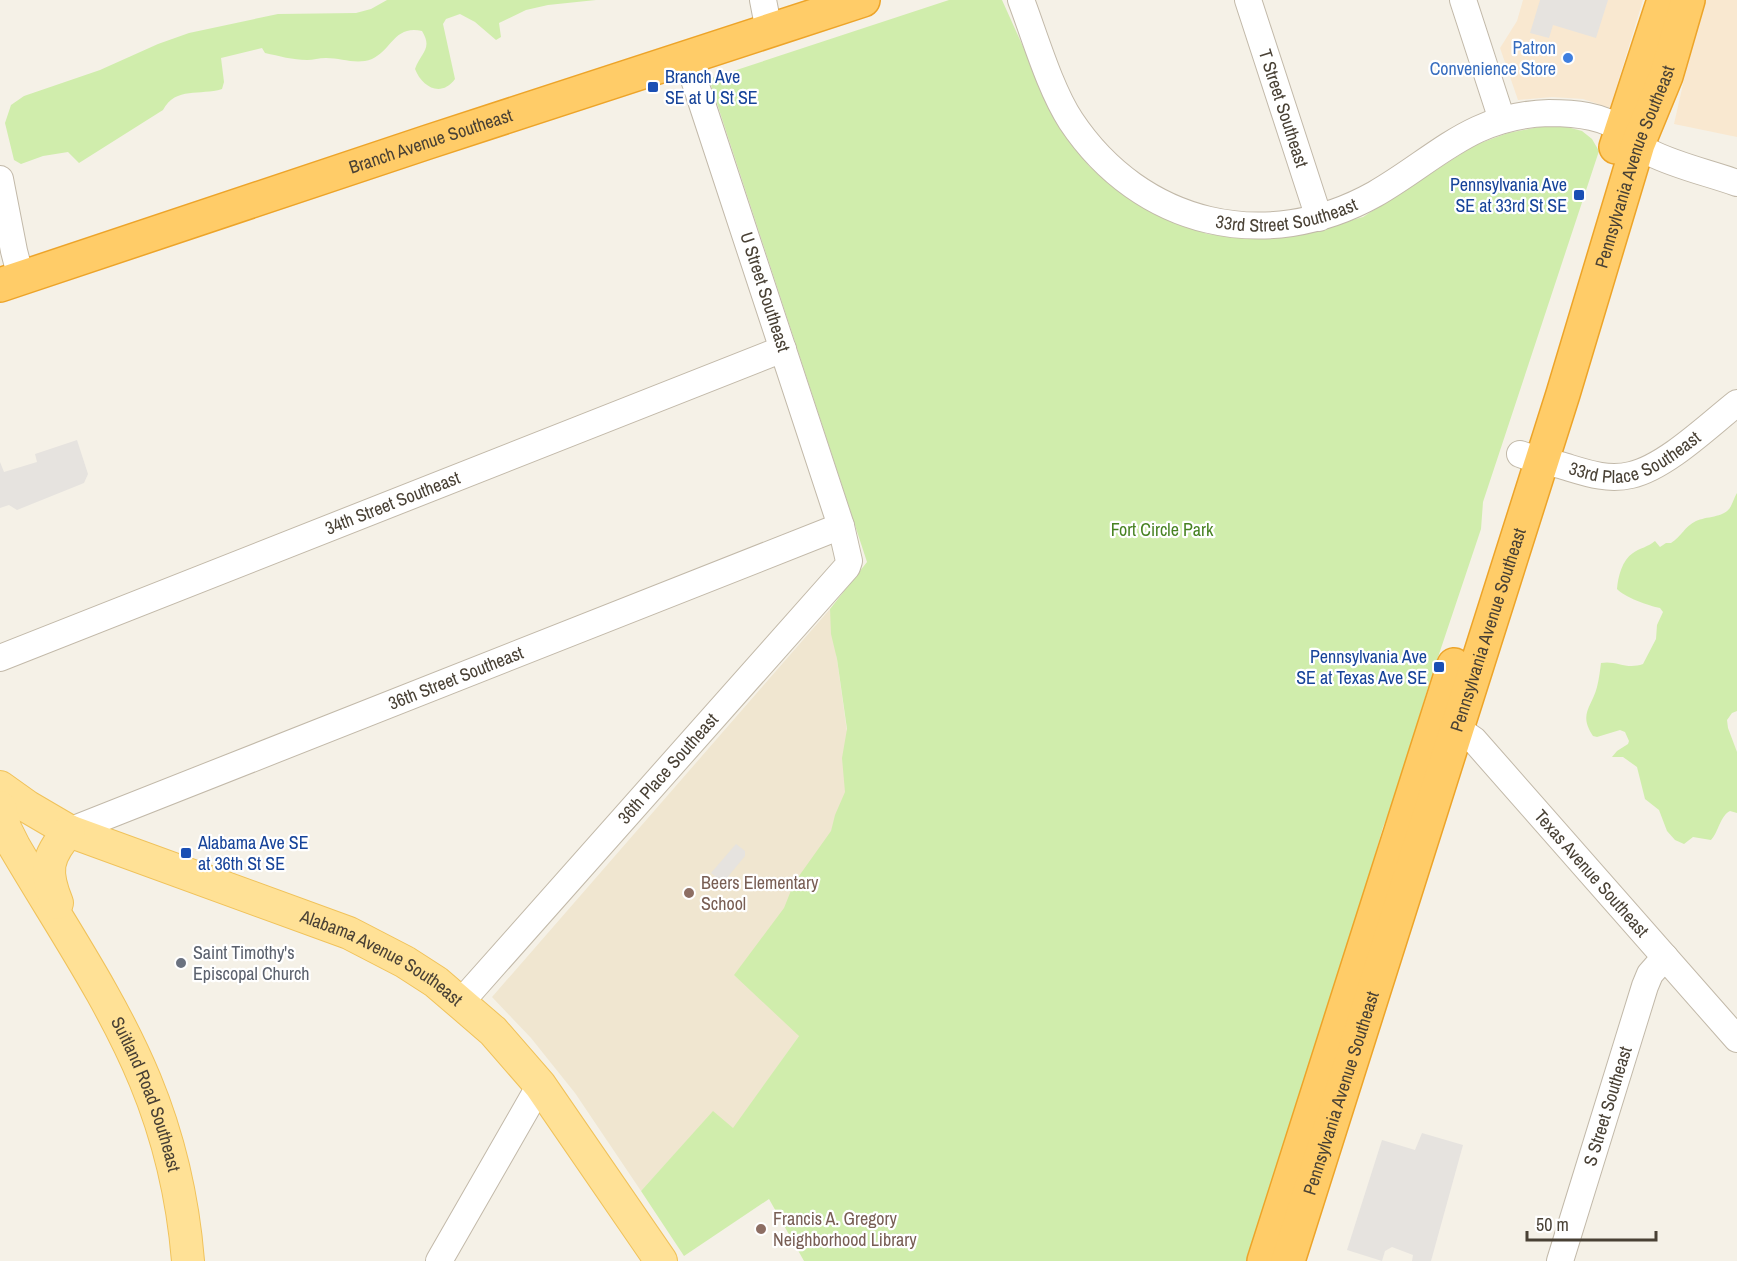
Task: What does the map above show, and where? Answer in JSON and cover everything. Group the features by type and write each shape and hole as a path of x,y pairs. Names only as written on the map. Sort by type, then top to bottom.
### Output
{"highway":[{"name":"Branch Avenue Southeast","path":"10,282 439,138 687,58 766,16 863,0"},
{"name":"Pennsylvania Avenue Southeast","path":"1288,1261 1447,725 1530,458 1563,394 1664,0"},
{"name":"Pennsylvania Avenue Southeast","path":"1629,137 1666,76 1688,0"},
{"name":"Pennsylvania Avenue Southeast","path":"1264,1261 1447,725"}],"main road":[{"name":"Alabama Avenue Southeast","path":"0,787 28,807 69,831 349,933 410,966 461,1002 503,1042 540,1084 661,1261"},
{"name":"Suitland Road Southeast","path":"0,807 7,850 71,940 126,1039 143,1076 157,1112 178,1189 188,1261"},
{"name":"Suitland Road Southeast","path":"69,831 54,847 49,867 49,884 71,940"}],"street":[{"name":"33rd Street Southeast","path":"1021,0 1059,99 1067,115 1097,154 1133,185 1174,208 1204,219 1227,224 1275,226 1319,218 1375,194 1460,137 1502,120 1531,114 1565,113 1599,119 1651,153 1737,182"},
{"name":"T Street Southeast","path":"1248,0 1319,218"},
{"path":"1463,0 1502,120"},
{"name":"U Street Southeast","path":"687,58 841,526"},
{"path":"0,180 14,251 10,282"},
{"name":"34th Street Southeast","path":"0,657 783,349"},
{"name":"33rd Place Southeast","path":"1530,458 1601,476 1638,473 1665,459 1737,403"},
{"name":"36th Street Southeast","path":"69,831 841,526"},
{"name":"36th Place Southeast","path":"461,1002 847,567 848,556 841,526"},
{"name":"Texas Avenue Southeast","path":"1447,725 1474,740 1737,1039"},
{"name":"S Street Southeast","path":"1560,1261 1645,986 1650,974 1665,957"},
{"path":"439,1261 540,1084"}],"shaded area":[{"path":"1523,0 1643,0 1610,108 1583,99 1552,97 1518,100 1500,48 1517,21"},
{"path":"1540,0 1608,0 1596,38 1553,25 1549,38 1530,33"},
{"path":"1702,0 1737,0 1737,137 1674,124"},
{"path":"77,440 88,474 84,483 17,510 9,505 0,508 0,462 4,472 37,462 35,454"},
{"name":"Beers Elementary School","path":"830,609 858,811 799,1036 733,1129 713,1112 641,1191 575,1093 531,1038 492,997"},
{"path":"736,844 745,851 745,856 721,885 721,881 711,873"},
{"path":"1422,1133 1463,1145 1431,1261 1412,1261 1413,1255 1392,1247 1385,1251 1382,1261 1347,1250 1382,1140 1415,1150"}],"green space":[{"path":"387,0 596,0 548,5 526,10 499,23 501,37 496,40 475,22 460,14 446,19 443,24 455,79 444,88 432,88 427,85 415,69 426,46 422,31 413,30 399,35 379,55 366,61 326,58 296,59 265,53 262,48 221,58 224,82 222,89 189,93 175,98 168,102 163,110 79,163 68,152 43,156 21,164 14,160 5,123 11,105 24,96 100,70 189,33 278,14 356,13 371,9"},
{"name":"Fort Circle Park","path":"949,0 1002,0 1057,122 1089,166 1139,204 1207,234 1270,239 1306,233 1363,217 1475,145 1508,133 1539,127 1567,127 1582,131 1592,139 1599,151 1483,502 1481,529 1429,684 1393,803 1383,827 1308,1080 1278,1171 1267,1195 1248,1261 804,1261 769,1199 684,1256 641,1191 713,1111 733,1128 799,1036 734,975 784,908 794,883 831,831 845,792 842,758 847,729 831,634 830,609 867,562 709,79"},
{"path":"1737,493 1737,711 1732,713 1727,720 1737,752 1737,813 1730,811 1727,813 1711,840 1693,837 1684,844 1675,840 1667,831 1659,810 1645,799 1637,767 1623,757 1612,757 1628,744 1625,732 1620,730 1597,737 1593,736 1586,716 1597,687 1601,663 1631,666 1643,664 1656,639 1657,625 1663,612 1660,608 1637,601 1617,589 1623,564 1633,553 1655,541 1660,547 1671,543 1696,521 1725,513"}],"place":[{"name":"Patron Convenience Store","path":"1568,58"},
{"name":"Branch Ave SE at U St SE","path":"653,87"},
{"name":"Pennsylvania Ave SE at 33rd St SE","path":"1579,195"},
{"name":"Pennsylvania Ave SE at Texas Ave SE","path":"1439,667"},
{"name":"Alabama Ave SE at 36th St SE","path":"186,853"},
{"name":"Beers Elementary School","path":"689,893"},
{"name":"Saint Timothy's Episcopal Church","path":"181,963"},
{"name":"Francis A. Gregory Neighborhood Library","path":"761,1229"}]}
